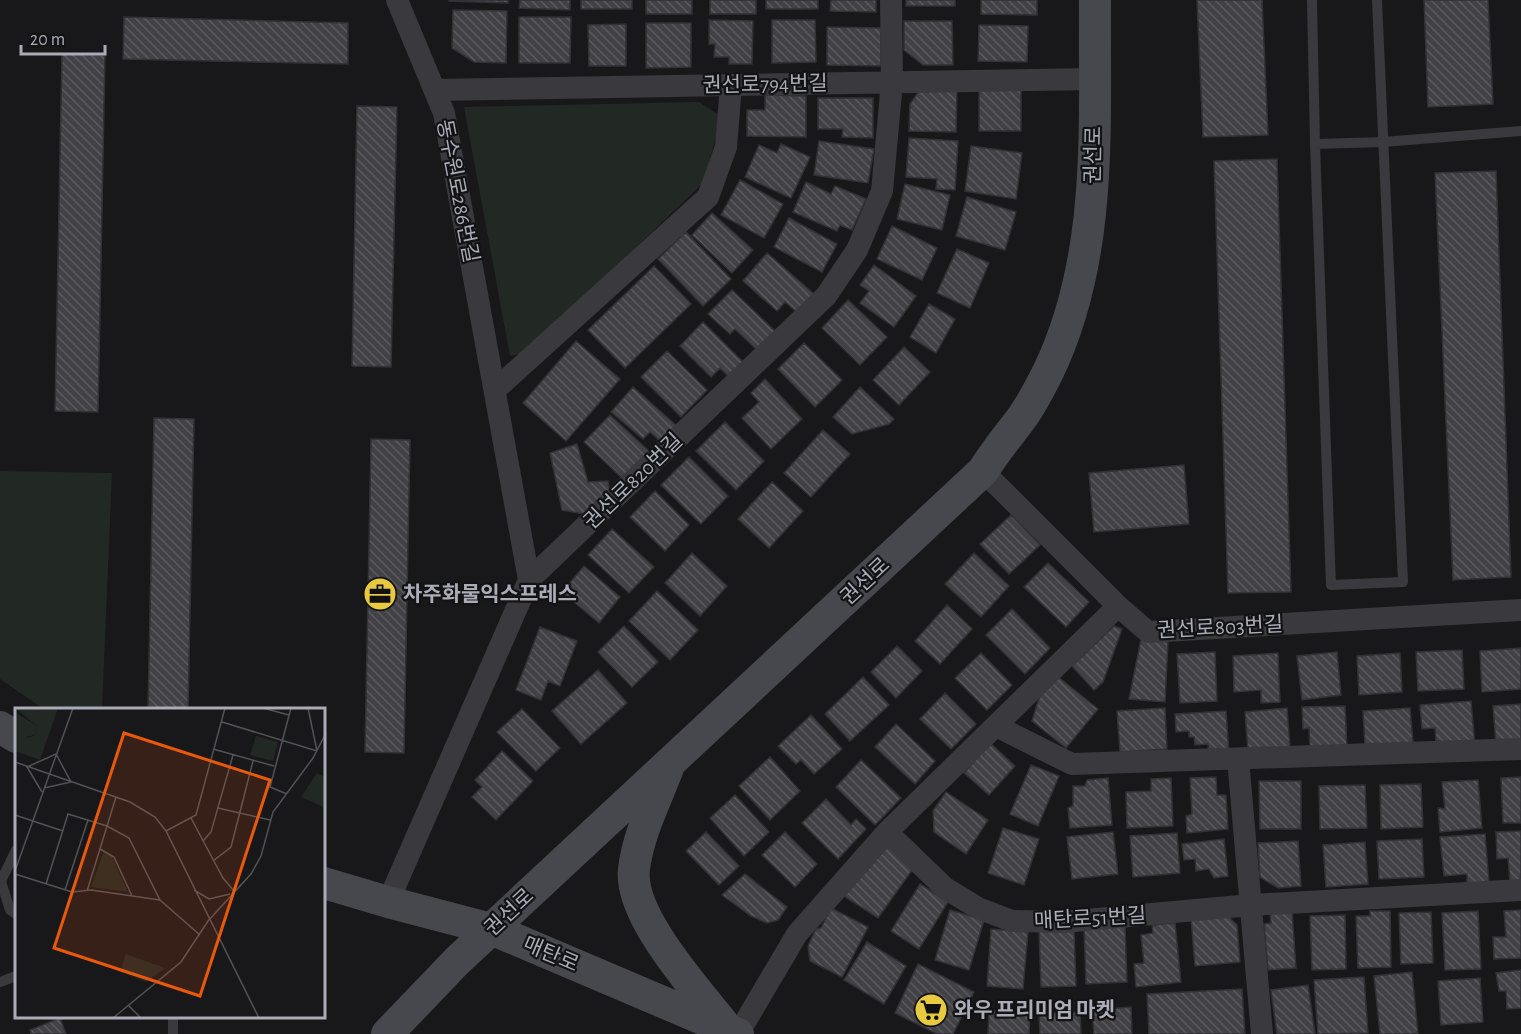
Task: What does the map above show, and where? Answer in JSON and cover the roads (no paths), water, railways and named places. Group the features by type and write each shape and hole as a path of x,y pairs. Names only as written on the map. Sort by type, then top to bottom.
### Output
{"street":[{"name":"동수원로286번길","path":"397,0 444,113 529,580"},
{"path":"891,0 892,82"},
{"name":"권선로","path":"387,1034 457,961 983,471 1023,417 1048,372 1067,326 1089,232 1093,194 1095,0"},
{"name":"권선로794번길","path":"435,90 1095,79"},
{"name":"권선로820번길","path":"388,902 529,580 826,296 857,250 882,191 892,82"},
{"path":"495,390 708,196 726,147 731,85"},
{"name":"권선로803번길","path":"983,471 1118,606 1148,632 1521,610"},
{"path":"670,763 638,847 633,870 635,890 653,932 734,1032 797,934 887,832 1118,606"},
{"path":"996,726 1072,764 1521,749"},
{"path":"0,727 15,736"},
{"path":"1238,759 1262,1034"},
{"name":"매탄로51번길","path":"887,832 945,888 978,908 1012,921 1064,922 1251,905 1521,890"},
{"name":"매탄로","path":"326,884 491,929 734,1032"}],"lane":[{"path":"1312,0 1331,585 1403,582 1377,0"},
{"path":"1315,144 1383,142 1521,131"},
{"path":"9,913 1,881 15,852"},
{"path":"0,982 15,976"}],"place":[{"name":"차주화물익스프레스","path":"380,594"},
{"name":"와우 프리미엄 마켓","path":"931,1010"}]}
